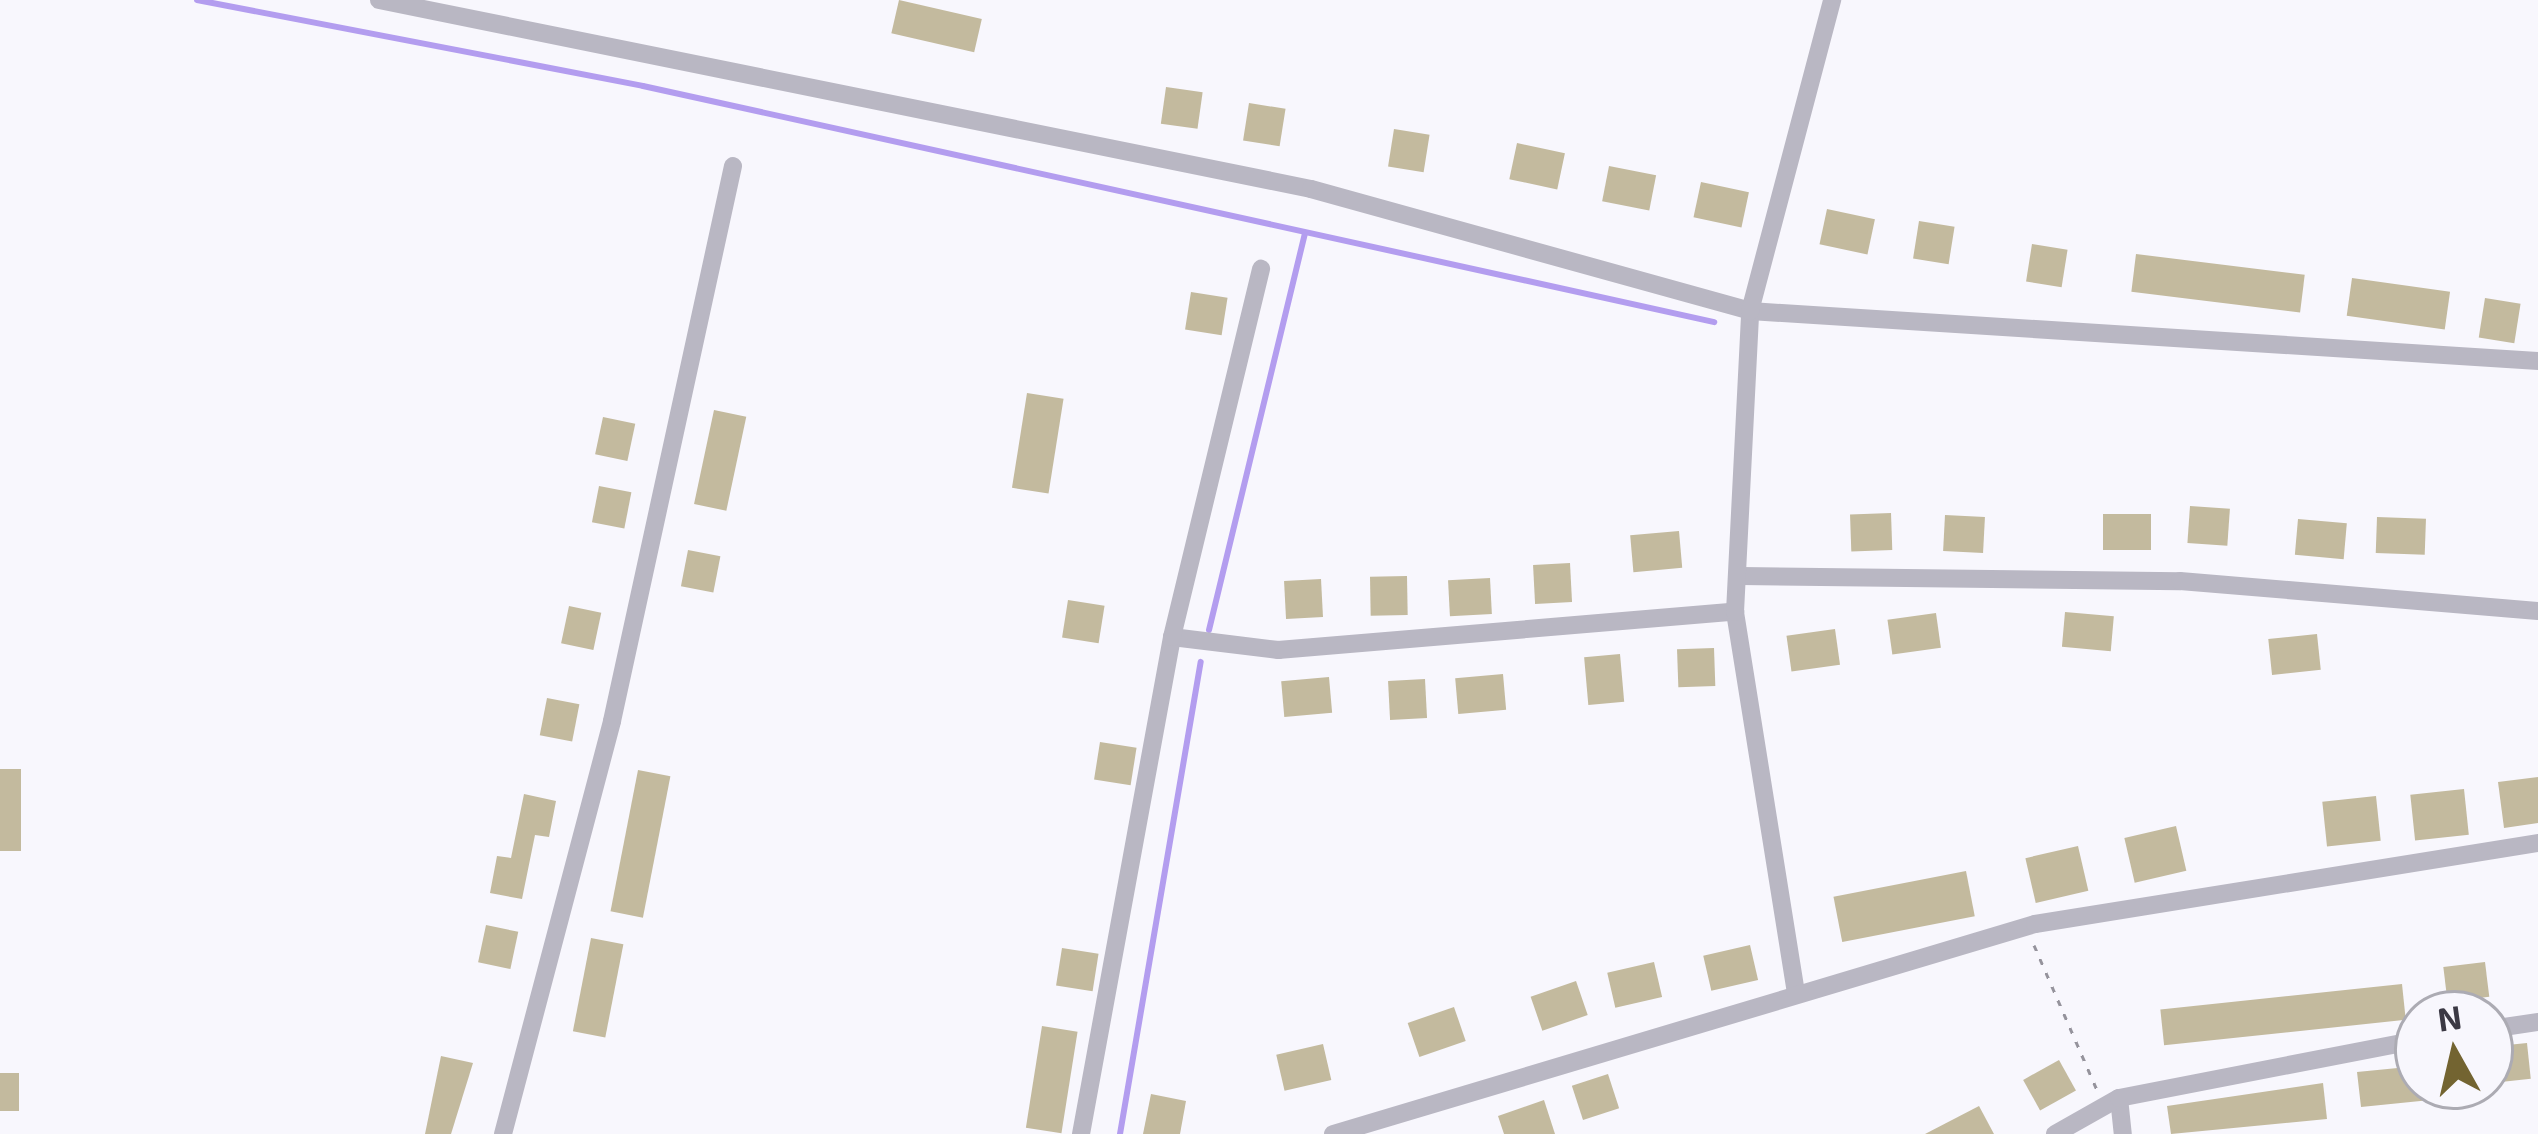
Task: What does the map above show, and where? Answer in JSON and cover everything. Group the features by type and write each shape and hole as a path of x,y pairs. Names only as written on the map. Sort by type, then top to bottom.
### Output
{"street":[{"path":"379,0 1311,189 1750,311 2538,361"},
{"path":"1796,993 1735,612 1741,576 1750,311 1832,0"},
{"path":"503,1134 612,721 733,166"},
{"path":"1081,1134 1172,637 1261,268"},
{"path":"1741,576 2180,581 2538,611"},
{"path":"1172,637 1278,650 1735,612"},
{"path":"1333,1134 2027,927 2538,843"},
{"path":"2055,1134 2112,1102 2394,1045"},
{"path":"2112,1102 2123,1134"}],"path":[{"path":"2027,927 2112,1102"}],"building":[{"path":"899,0 982,19 974,52 891,33"},
{"path":"1166,87 1203,92 1197,129 1161,124"},
{"path":"1249,103 1286,109 1280,146 1243,141"},
{"path":"1394,129 1430,135 1424,172 1388,167"},
{"path":"1517,143 1565,153 1557,189 1509,179"},
{"path":"1609,166 1656,175 1649,210 1602,201"},
{"path":"1701,182 1749,192 1741,227 1694,217"},
{"path":"1827,209 1875,219 1867,254 1820,244"},
{"path":"1919,221 1955,227 1949,264 1913,259"},
{"path":"2032,244 2068,250 2062,287 2026,282"},
{"path":"2136,254 2305,275 2300,312 2131,292"},
{"path":"2352,278 2450,292 2445,329 2347,316"},
{"path":"1191,292 1228,298 1222,335 1185,330"},
{"path":"2485,298 2521,304 2514,343 2479,338"},
{"path":"1027,393 1064,399 1049,494 1012,488"},
{"path":"714,410 746,417 726,511 694,504"},
{"path":"603,417 635,424 627,461 595,454"},
{"path":"599,486 631,492 624,529 592,522"},
{"path":"2190,506 2230,509 2227,546 2187,543"},
{"path":"1891,513 1892,550 1851,551 1850,514"},
{"path":"2103,514 2151,514 2151,550 2103,550"},
{"path":"1945,515 1985,517 1983,553 1943,551"},
{"path":"2377,517 2426,519 2425,555 2376,553"},
{"path":"2298,519 2347,523 2344,559 2295,555"},
{"path":"1679,531 1682,568 1633,572 1630,535"},
{"path":"688,550 720,556 713,593 681,586"},
{"path":"1570,563 1572,602 1535,604 1533,565"},
{"path":"1407,576 1408,615 1371,616 1370,577"},
{"path":"1490,578 1492,614 1450,616 1448,580"},
{"path":"1321,579 1323,617 1286,619 1284,581"},
{"path":"1068,600 1105,606 1099,643 1062,638"},
{"path":"569,606 601,613 593,650 561,643"},
{"path":"2065,612 2114,616 2111,651 2062,647"},
{"path":"1936,613 1941,648 1892,654 1887,620"},
{"path":"1835,629 1840,665 1791,671 1786,636"},
{"path":"2317,634 2321,670 2272,675 2268,639"},
{"path":"1714,648 1715,686 1678,687 1677,649"},
{"path":"1620,654 1624,702 1588,705 1584,657"},
{"path":"1503,674 1506,710 1458,714 1455,678"},
{"path":"1329,677 1332,713 1284,717 1281,681"},
{"path":"1425,679 1427,718 1390,720 1388,681"},
{"path":"547,698 579,704 572,742 540,735"},
{"path":"1100,742 1137,748 1131,785 1094,780"},
{"path":"0,769 21,769 21,851 0,851"},
{"path":"638,770 670,776 643,918 611,911"},
{"path":"2538,777 2538,823 2504,828 2498,782"},
{"path":"2464,789 2469,835 2415,840 2410,795"},
{"path":"524,794 556,801 549,837 535,835 522,899 490,893 497,856 511,858"},
{"path":"2376,796 2381,841 2327,846 2322,802"},
{"path":"2176,826 2186,871 2135,883 2124,838"},
{"path":"2078,846 2088,891 2036,903 2025,858"},
{"path":"1966,871 1975,916 1842,942 1833,897"},
{"path":"486,925 518,932 510,969 478,962"},
{"path":"591,938 623,944 605,1038 573,1031"},
{"path":"1750,945 1758,980 1711,991 1703,956"},
{"path":"1062,948 1099,954 1093,991 1056,986"},
{"path":"1654,962 1662,997 1615,1008 1607,973"},
{"path":"2485,962 2488,990 2446,990 2443,967"},
{"path":"1576,981 1588,1015 1542,1031 1531,997"},
{"path":"2402,984 2403,990 2394,990 2394,1021 2164,1045 2160,1009"},
{"path":"1454,1007 1466,1041 1419,1057 1408,1023"},
{"path":"1042,1026 1078,1032 1061,1133 1026,1128"},
{"path":"2527,1043 2531,1079 2514,1081 2514,1044"},
{"path":"1323,1044 1331,1080 1285,1091 1276,1055"},
{"path":"441,1056 473,1063 451,1134 425,1134"},
{"path":"2059,1060 2076,1091 2040,1110 2023,1080"},
{"path":"2394,1068 2394,1104 2361,1107 2357,1072"},
{"path":"0,1073 19,1073 19,1111 0,1111"},
{"path":"1608,1074 1619,1108 1583,1120 1572,1086"},
{"path":"2323,1083 2327,1119 2171,1134 2167,1106"},
{"path":"1151,1094 1186,1101 1180,1134 1143,1134"},
{"path":"1544,1100 1555,1134 1504,1134 1498,1116"},
{"path":"1979,1106 1994,1134 1925,1134"}],"waterway":[{"path":"197,0 643,86 1714,322"},
{"path":"1209,630 1305,233"},
{"path":"1120,1134 1201,662"}]}
